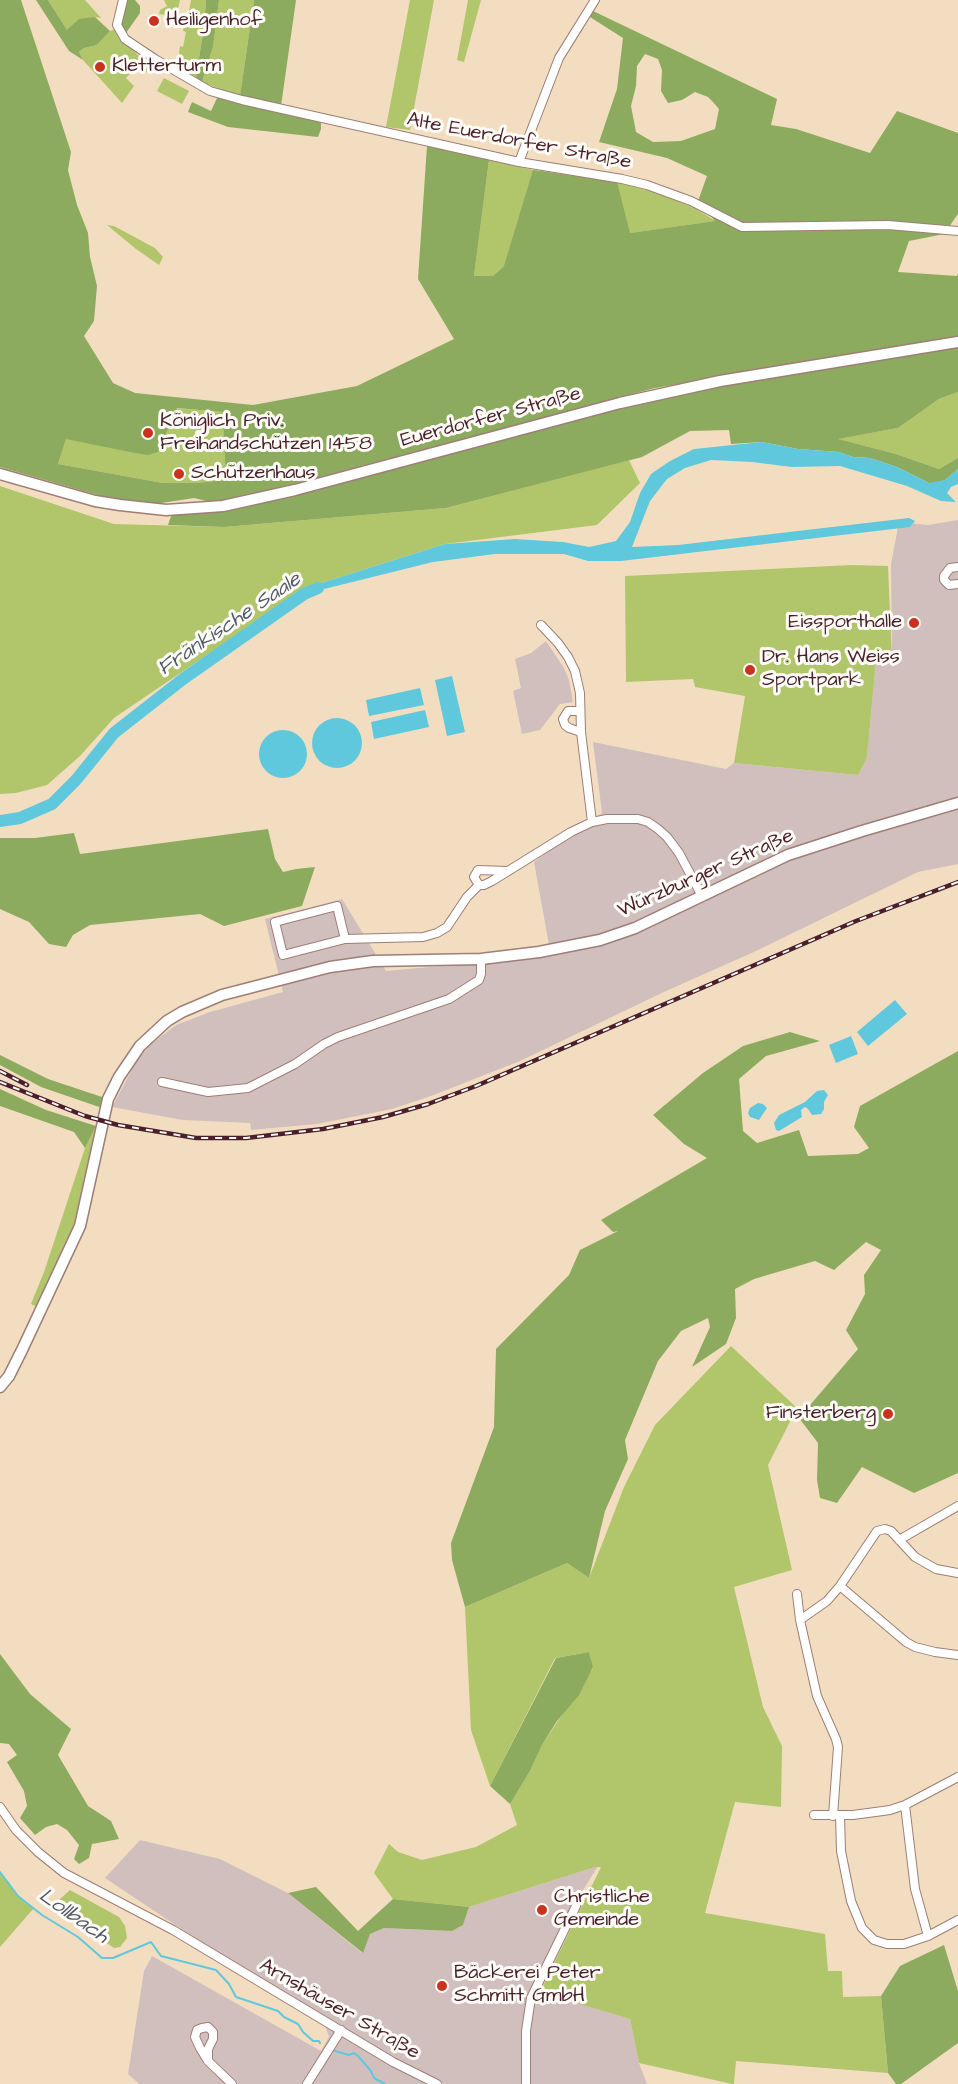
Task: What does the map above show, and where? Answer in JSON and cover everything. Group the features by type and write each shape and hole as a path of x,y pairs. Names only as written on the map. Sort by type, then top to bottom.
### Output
{"main road":[{"name":"Euerdorfer Straße","path":"0,474 95,501 143,509 223,506 295,490 621,403 720,381 958,342"},
{"name":"Würzburger Straße","path":"0,1387 9,1376 22,1350 80,1226 108,1099 127,1063 166,1021 199,1003 222,995 322,969 373,961 481,959 539,952 600,940 635,928 804,849 958,803"}],"street":[{"name":"Alte Euerdorfer Straße","path":"123,0 117,25 125,39 214,93 519,162 648,185 691,201 742,227 888,225 958,231"},
{"path":"519,162 559,58 595,0"},
{"path":"958,567 950,568 944,576 944,580 949,585 958,584"},
{"path":"542,625 558,643 574,671 580,693 581,732 592,822"},
{"path":"580,711 568,711 563,719 569,729 581,732"},
{"path":"345,939 337,906 275,922 283,955 345,939 423,937 437,933 447,927 467,897 479,885 484,885 592,822 629,818 648,822 667,837 679,853 702,896"},
{"path":"479,885 474,878 478,870 508,871"},
{"path":"162,1082 208,1092 238,1091 248,1088 296,1064 338,1037 449,999 478,980 481,974 481,959"},
{"path":"899,1540 958,1506"},
{"path":"800,1620 827,1601 840,1586 877,1531 885,1529 891,1531 915,1557 936,1569 958,1573"},
{"path":"840,1586 906,1642 935,1652 958,1655"},
{"path":"797,1594 800,1620 817,1696 838,1747 837,1816 841,1851 846,1884 862,1928 874,1940 887,1944 903,1944 957,1923"},
{"path":"814,1815 873,1814 904,1805 958,1777"},
{"path":"904,1805 915,1889 928,1936"},
{"name":"Arnshäuser Straße","path":"0,1807 16,1830 64,1873 173,1930 393,2062 437,2084"},
{"path":"526,2084 526,2031 531,1998 576,1906"},
{"path":"307,2084 341,2030"},
{"path":"208,2061 232,2084"}],"shaded area":[{"path":"958,520 958,864 918,872 756,951 520,1061 392,1109 317,1124 251,1130 250,1123 183,1120 112,1107 136,1062 150,1045 176,1025 210,1012 283,992 265,919 342,899 386,971 551,956 534,862 602,813 593,742 726,769 734,763 858,775 867,758 876,660 892,659 891,564 899,522 928,525"},
{"path":"546,641 564,668 573,702 560,704 540,730 522,734 513,691 521,688 515,659 531,653"},
{"path":"140,1840 220,1859 288,1893 362,1953 370,1934 384,1928 452,1931 463,1925 469,1907 598,1866 567,1916 541,1970 541,1991 630,2019 639,2063 647,2084 139,2084 128,2074 144,1971 152,1956 321,2051 329,2037 325,2025 105,1878"}],"green space":[{"path":"0,0 21,0 71,152 68,170 77,205 88,233 90,257 97,286 94,321 84,336 113,383 135,393 253,405 357,386 454,339 418,279 427,146 489,160 474,276 493,276 504,266 533,170 617,182 630,233 715,221 698,201 707,176 667,158 599,142 617,89 623,38 590,17 593,11 777,99 771,125 796,129 870,153 897,111 958,133 958,214 944,234 909,241 898,272 957,276 958,273 958,337 655,388 214,503 194,498 155,504 122,502 0,467","holes":["645,54 658,59 662,70 661,91 668,103 682,100 695,92 708,97 713,102 719,109 715,129 681,141 653,142 636,132 631,106 636,86 637,66","177,408 223,412 226,480 163,483 58,464 66,439 148,455 158,452"]},
{"path":"36,0 48,0 67,30 79,19 95,17 110,31 97,45 84,48 79,52 83,60 69,51"},
{"path":"48,0 85,0 101,18 95,17 67,30"},
{"path":"124,0 135,0 140,6 140,13 126,33 121,26"},
{"path":"164,0 180,0 174,26 170,25 171,16 159,14 160,10 167,6"},
{"path":"191,0 206,0 196,77 173,64 173,60 178,61 180,46 183,47 186,32 183,31 186,27"},
{"path":"206,0 219,0 213,47 202,82 196,77"},
{"path":"219,0 254,0 240,97 202,82 213,47"},
{"path":"254,0 296,0 280,113 321,121 318,137 228,127 188,112 192,102 211,111 218,96 239,103"},
{"path":"410,0 434,0 410,130 386,127"},
{"path":"468,0 481,0 464,62 457,60"},
{"path":"116,29 124,41 151,68 145,73 137,66 126,78 134,86 122,103 83,60 79,52 84,48 97,45 110,31"},
{"path":"164,78 189,91 182,104 157,91"},
{"path":"489,160 533,170 617,182 657,193 694,208 716,221 630,233 504,266 493,276 474,276"},
{"path":"107,225 114,226 155,248 163,257 159,265 136,249"},
{"path":"958,347 958,392 939,399 898,428 838,439 896,454 939,469 958,458 958,469 945,480 936,483 929,483 897,467 870,458 762,442 731,444 729,430 690,431 642,457 446,508 224,527 168,525 172,513 224,511 646,401 789,373"},
{"path":"958,392 958,458 939,469 896,454 837,439 898,428 939,399"},
{"name":"Königlich Priv. Freihandschützen 1458","path":"149,406 224,412 227,480 163,483 58,464 66,438"},
{"path":"629,460 640,483 597,525 445,544 315,585 266,615 114,718 80,756 47,785 16,793 0,794 0,486 114,524 224,527 446,508"},
{"name":"Dr. Hans Weiss Sportpark","path":"852,565 888,566 892,660 876,660 867,758 858,775 734,763 745,696 695,687 693,679 626,682 625,576"},
{"path":"268,829 275,859 283,872 315,867 302,906 224,926 200,914 90,925 73,935 66,947 49,944 29,922 0,909 0,838 35,838 74,833 80,854"},
{"path":"790,1032 820,1041 766,1056 739,1079 743,1131 757,1143 799,1130 808,1156 858,1154 869,1148 854,1127 860,1106 958,1051 958,1473 914,1493 862,1467 837,1503 820,1498 817,1480 818,1443 799,1418 858,1349 846,1330 865,1294 864,1275 881,1250 866,1242 834,1270 815,1261 754,1279 735,1289 736,1318 726,1344 692,1367 710,1327 708,1318 681,1331 658,1361 625,1440 628,1459 605,1511 589,1578 567,1563 465,1607 452,1560 451,1543 494,1427 496,1349 569,1275 580,1250 618,1231 613,1232 601,1220 707,1158 684,1144 653,1115 703,1073 743,1046"},
{"path":"0,1055 48,1079 108,1099 105,1109 41,1087 0,1065"},
{"path":"0,1089 46,1110 96,1126 85,1148 74,1132 0,1106"},
{"path":"96,1126 98,1141 80,1226 41,1309 31,1304 44,1272 85,1148"},
{"path":"731,1346 797,1408 768,1465 792,1570 734,1587 763,1707 782,1746 781,1807 735,1802 705,1913 825,1934 828,1971 842,1971 843,1997 881,1996 888,2073 736,2061 734,2084 732,2084 639,2063 630,2019 540,1992 601,1867 469,1907 393,1899 374,1873 389,1844 398,1852 422,1860 476,1847 517,1825 510,1804 530,1771 542,1745 593,1668 589,1652 555,1658 490,1786 471,1730 465,1607 567,1563 589,1578 624,1487 655,1425"},
{"path":"589,1652 593,1667 579,1695 557,1721 510,1804 490,1786 556,1658"},
{"path":"0,1654 30,1694 71,1729 58,1755 88,1806 111,1821 119,1839 92,1844 89,1858 79,1864 74,1859 79,1845 67,1830 57,1824 46,1827 35,1835 20,1818 27,1806 24,1791 7,1762 17,1755 9,1744 0,1743"},
{"path":"0,1872 18,1896 34,1908 0,1947"},
{"path":"316,1887 358,1931 393,1899 469,1907 463,1925 452,1931 384,1928 370,1934 363,1953 288,1893"},
{"path":"70,1890 119,1917 125,1926 127,1938 120,1947 114,1948 59,1910 60,1899"},
{"path":"944,1945 958,1991 958,2043 901,2084 896,2084 888,2073 881,1996 900,1966"}],"water":[{"path":"762,442 870,458 897,467 929,483 945,480 958,469 958,484 951,487 947,493 956,502 941,501 907,486 840,466 792,467 711,460 685,468 667,479 650,501 632,547 678,545 909,518 915,521 910,527 621,561 588,561 564,554 495,554 433,562 304,594 315,585 445,544 515,539 563,542 589,547 616,541 630,522 640,493 651,474 670,461 694,449"},
{"path":"452,676 465,732 447,736 435,680"},
{"path":"420,688 424,705 369,716 366,700"},
{"path":"425,710 429,727 374,739 371,722"},
{"path":"332,718 342,718 355,725 362,738 362,748 355,761 342,768 332,768 323,764 316,757 312,748 312,738 316,729 323,722"},
{"path":"283,730 300,737 307,754 300,771 283,778 266,771 259,754 266,737"},
{"path":"895,1000 907,1014 868,1046 857,1032"},
{"path":"851,1036 858,1054 836,1063 829,1045"},
{"path":"824,1090 828,1095 821,1114 812,1115 805,1107 801,1110 802,1117 779,1131 776,1130 774,1123 779,1115 805,1102 817,1091"},
{"path":"758,1103 767,1108 759,1120 750,1117 748,1113 750,1108"}],"waterway":[{"name":"Fränkische Saale","path":"0,821 20,818 52,804 76,780 114,733 183,679 304,594 318,588"},
{"name":"Lollbach","path":"0,1872 18,1896 42,1915 78,1937 102,1958 113,1958 151,1942 161,1956 216,1970 229,1984 236,1997 278,2011 298,2024 313,2041 320,2043"},
{"name":"Lollbach","path":"335,2051 349,2055 354,2053 371,2071 374,2078 385,2084"}],"railway":[{"path":"0,1082 85,1116 118,1125 196,1138 246,1138 323,1129 383,1117 428,1104 476,1086 856,921 958,882"},
{"path":"0,1071 27,1085"}],"place":[{"name":"Heiligenhof","path":"154,21"},
{"name":"Kletterturm","path":"100,67"},
{"name":"Königlich Priv. Freihandschützen 1458","path":"148,433"},
{"name":"Schützenhaus","path":"179,474"},
{"name":"Eissporthalle","path":"914,623"},
{"name":"Dr. Hans Weiss Sportpark","path":"750,670"},
{"name":"Finsterberg","path":"888,1414"},
{"name":"Christliche Gemeinde","path":"542,1910"},
{"name":"Bäckerei Peter Schmitt GmbH","path":"442,1986"}]}
